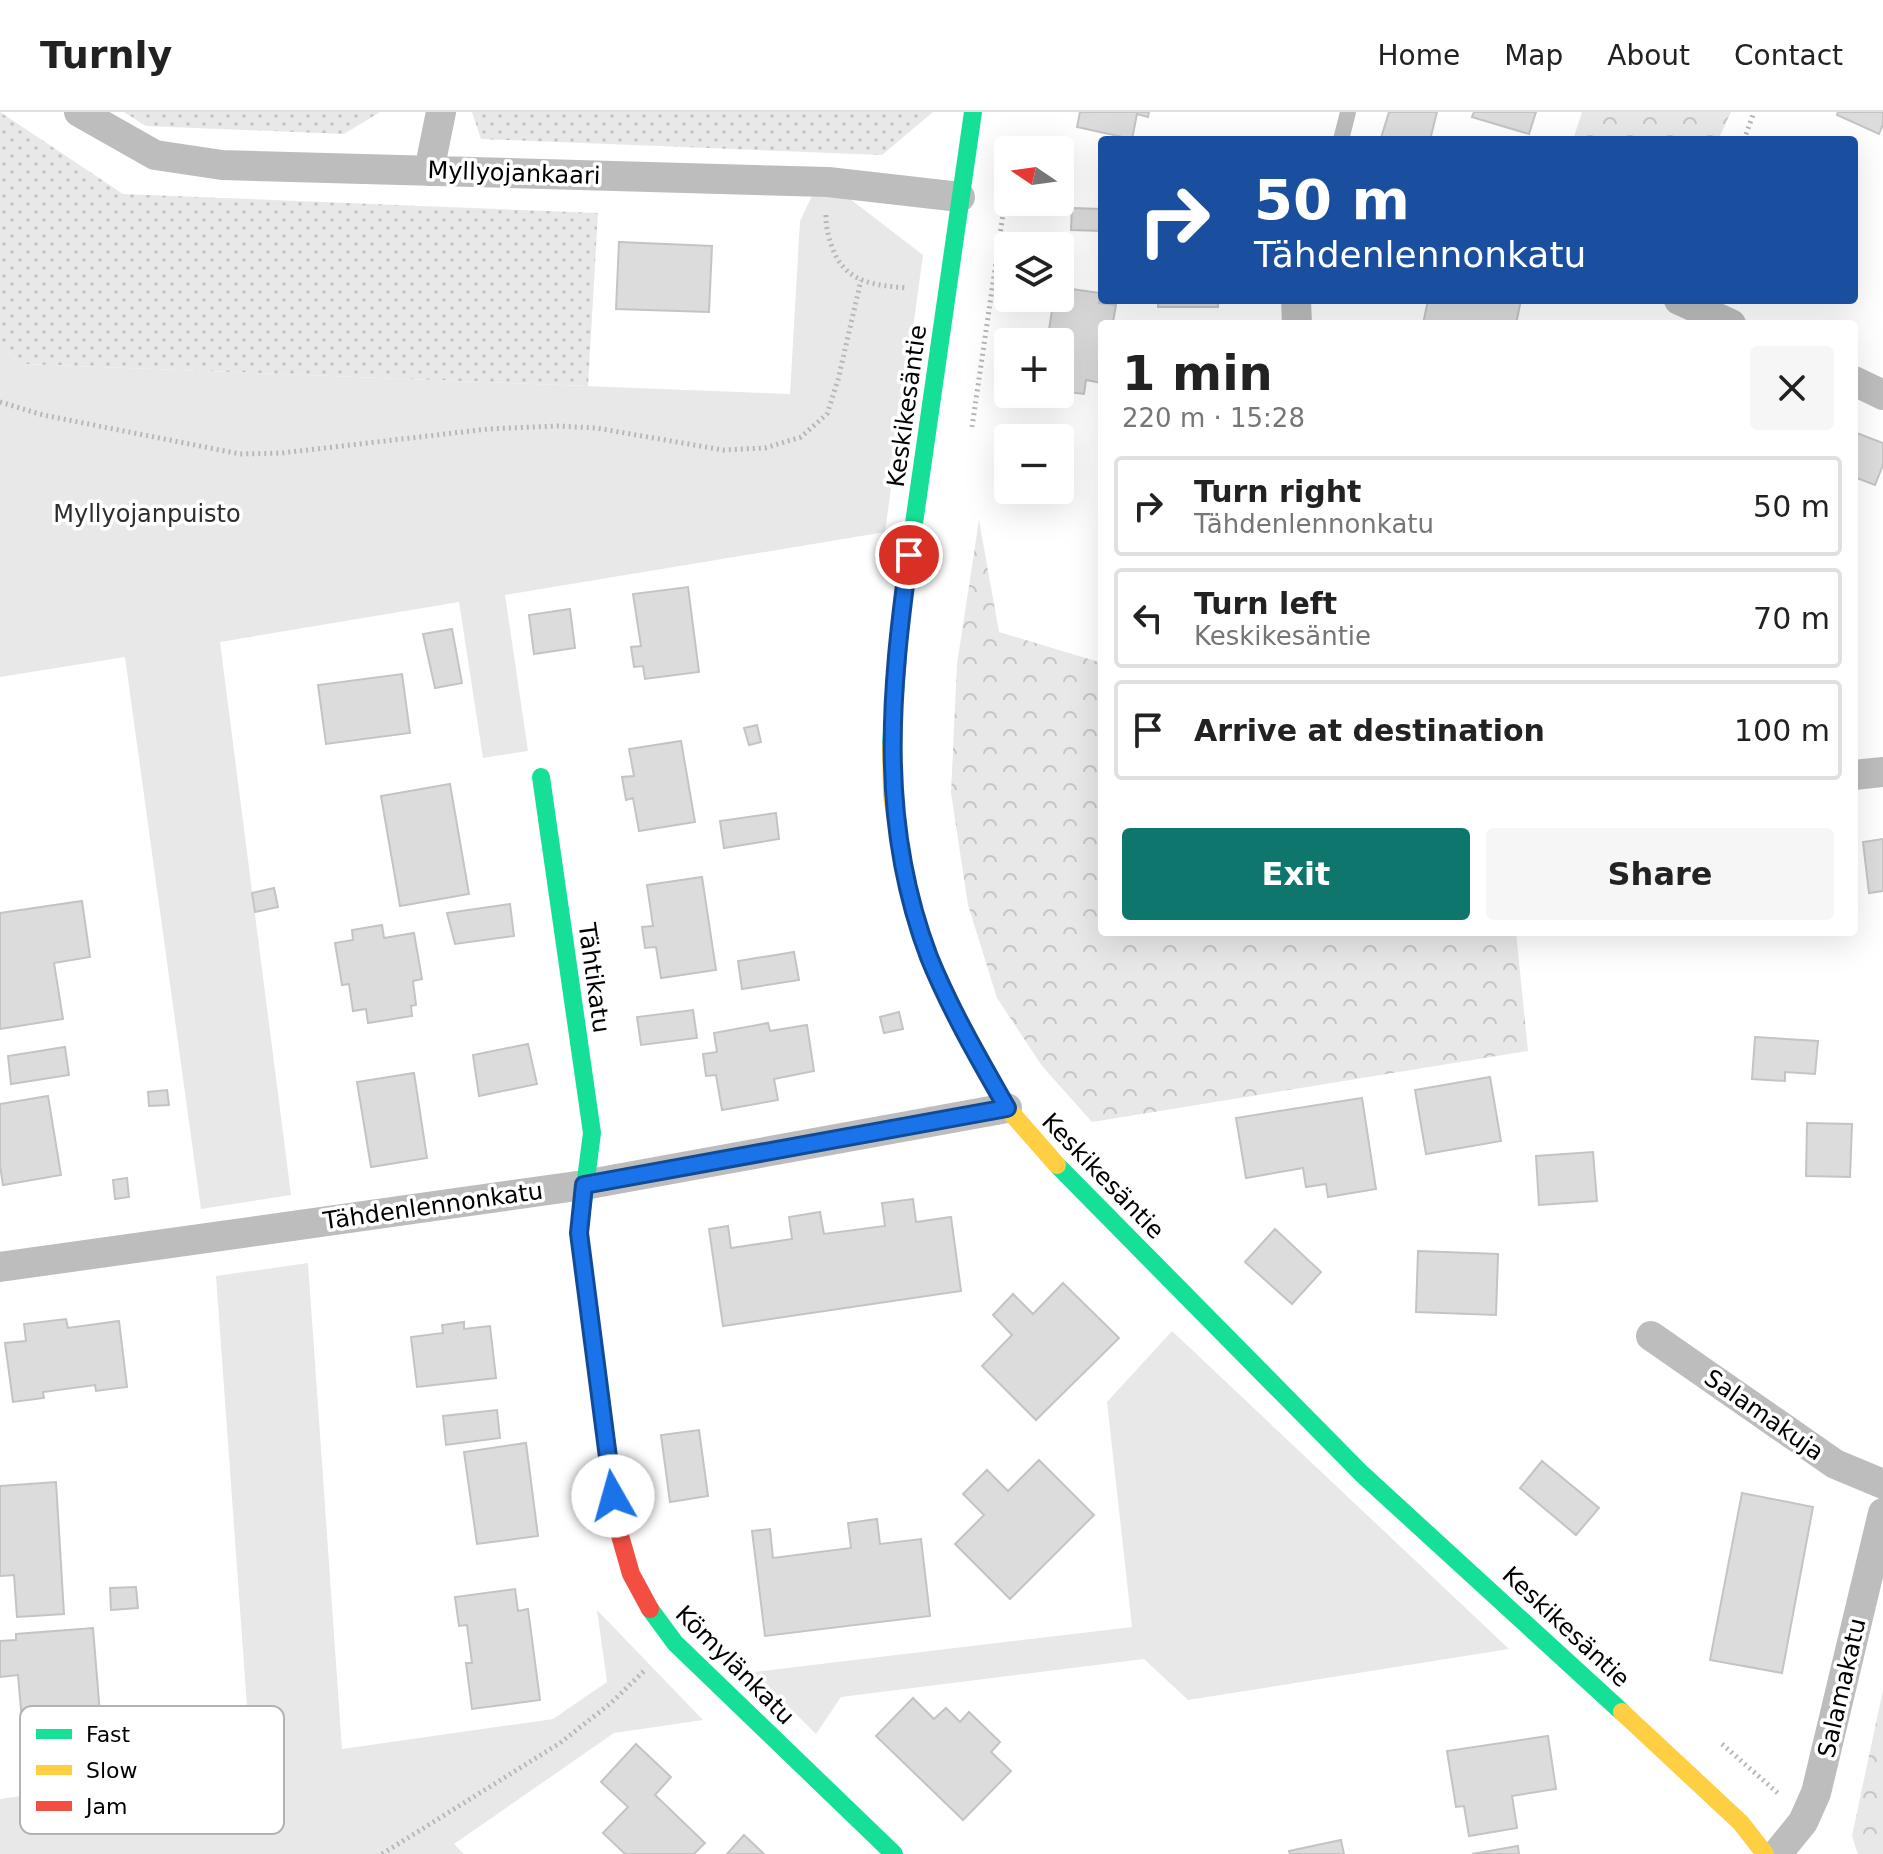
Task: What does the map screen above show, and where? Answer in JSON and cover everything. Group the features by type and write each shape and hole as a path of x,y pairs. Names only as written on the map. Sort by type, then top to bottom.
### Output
{"street":[{"name":"Myllyojankaari","path":"79,112 155,155 222,165 828,182 960,197"},
{"path":"429,171 441,112"},
{"name":"Keskikesäntie","path":"973,112 901,614 891,735 892,795 900,849 912,904 929,957 1007,1108 1053,1161 1362,1474 1704,1787 1741,1823 1765,1854"},
{"path":"1688,304 1722,320"},
{"path":"1858,383 1883,395"},
{"path":"1858,775 1883,772"},
{"name":"Tähtikatu","path":"541,777 592,1133 584,1185"},
{"name":"Tähdenlennonkatu","path":"0,1267 584,1185 1007,1108"},
{"name":"Kömylänkatu","path":"584,1185 579,1233 617,1525 626,1563 638,1592 675,1643 894,1854"},
{"name":"Salamakuja","path":"1651,1336 1835,1464 1883,1484"},
{"name":"Salamakatu","path":"1777,1854 1803,1822 1825,1762 1883,1513"}],"lane":[{"path":"1342,136 1348,112"}],"path":[{"path":"1745,136 1754,112"},
{"path":"828,182 825,228 834,253 848,273 881,285 992,295"},
{"path":"972,432 1003,216"},
{"path":"0,402 43,415 240,454 282,453 488,429 558,426 596,428 723,450 765,448 801,437 827,414 861,280"},
{"path":"382,1854 560,1743 611,1703 675,1643"},
{"path":"1716,1739 1773,1788 1803,1822"}],"green space":[{"path":"0,112 123,194 598,213 588,386 23,364 0,349"},
{"path":"124,112 380,112 344,134 146,126"},
{"path":"472,112 933,112 882,155 481,139"},
{"path":"1582,112 1731,112 1720,136 1574,136"},
{"name":"Myllyojanpuisto","path":"819,181 828,182 923,255 885,532 505,595 528,751 483,758 459,602 220,642 291,1195 201,1209 125,657 0,677 0,349 23,364 790,394 800,221"},
{"path":"979,520 999,632 1098,662 1098,936 1516,936 1528,1051 1092,1122 1042,1066 997,998 968,905 951,793 957,664"},
{"path":"308,1263 342,1749 553,1719 607,1682 597,1610 703,1720 614,1733 454,1844 464,1854 0,1854 0,1799 20,1796 20,1834 284,1834 284,1706 247,1706 216,1276"},
{"path":"1172,1331 1509,1649 1188,1700 1144,1659 841,1697 816,1734 754,1672 1132,1627 1107,1402"},
{"path":"1883,1690 1883,1854 1858,1854 1852,1836"}],"building":[{"path":"1080,112 1149,112 1148,117 1137,114 1133,136 1077,127"},
{"path":"1389,112 1437,112 1431,136 1382,136"},
{"path":"1474,112 1536,112 1529,134 1472,117"},
{"path":"1838,112 1883,112 1883,124 1879,134 1837,115"},
{"path":"1074,208 1098,209 1098,231 1071,230"},
{"path":"619,242 712,246 709,312 616,309"},
{"path":"1074,289 1098,293 1098,304 1116,305 1113,320 1098,320 1098,382 1086,380 1084,394 1074,393 1074,328 1049,328 1052,312 1074,312"},
{"path":"1158,304 1218,304 1218,307 1158,307"},
{"path":"1427,304 1520,304 1517,320 1424,320"},
{"path":"1858,434 1883,443 1883,465 1875,485 1858,479"},
{"path":"688,587 699,672 645,679 643,666 634,667 631,647 641,646 633,594"},
{"path":"570,609 575,648 534,654 529,615"},
{"path":"452,629 462,683 435,688 423,634"},
{"path":"402,674 410,733 326,744 318,685"},
{"path":"757,725 761,742 749,745 744,728"},
{"path":"681,741 695,822 639,831 633,798 626,800 622,777 634,776 629,749"},
{"path":"450,784 469,894 400,906 381,796"},
{"path":"776,813 779,839 724,848 720,821"},
{"path":"1883,839 1883,891 1869,893 1863,842"},
{"path":"702,877 716,970 661,978 656,947 645,948 642,927 653,926 647,885"},
{"path":"274,888 278,907 255,912 252,893"},
{"path":"82,901 90,957 54,963 63,1019 0,1029 0,913"},
{"path":"510,904 514,936 455,944 447,913"},
{"path":"382,925 384,938 414,933 422,979 413,981 416,1005 411,1006 412,1016 368,1023 366,1009 353,1011 349,984 342,985 335,943 353,940 352,930"},
{"path":"794,952 799,980 742,989 738,961"},
{"path":"693,1010 697,1038 641,1045 637,1017"},
{"path":"899,1012 903,1029 884,1033 880,1017"},
{"path":"768,1023 770,1031 807,1025 814,1071 774,1079 778,1100 722,1110 716,1075 706,1076 703,1054 717,1052 714,1033"},
{"path":"1755,1037 1818,1041 1815,1074 1785,1072 1785,1081 1752,1079"},
{"path":"528,1044 537,1084 479,1096 473,1055"},
{"path":"65,1047 69,1075 11,1084 8,1056"},
{"path":"414,1073 427,1158 371,1167 357,1082"},
{"path":"1490,1077 1501,1141 1426,1154 1415,1090"},
{"path":"167,1090 169,1105 149,1106 148,1092"},
{"path":"48,1096 61,1175 3,1185 0,1104"},
{"path":"1362,1098 1376,1189 1328,1197 1326,1184 1306,1187 1303,1168 1246,1178 1236,1118"},
{"path":"1807,1123 1852,1124 1850,1177 1806,1176"},
{"path":"1593,1152 1597,1201 1539,1205 1536,1156"},
{"path":"127,1178 129,1197 115,1199 113,1180"},
{"path":"913,1199 916,1222 951,1217 961,1291 723,1326 709,1229 728,1226 731,1248 792,1239 789,1217 820,1212 824,1234 885,1226 882,1203"},
{"path":"1275,1229 1321,1272 1292,1304 1245,1262"},
{"path":"1418,1251 1498,1254 1496,1315 1416,1312"},
{"path":"1063,1283 1119,1338 1036,1420 982,1366 1012,1335 993,1315 1013,1294 1033,1314"},
{"path":"66,1319 68,1328 119,1321 127,1387 96,1391 95,1385 43,1392 44,1398 13,1402 5,1343 26,1341 24,1324"},
{"path":"464,1322 464,1329 490,1326 496,1378 417,1387 411,1337 443,1333 442,1325"},
{"path":"497,1410 500,1438 446,1445 443,1416"},
{"path":"699,1430 708,1496 670,1502 661,1435"},
{"path":"526,1443 538,1536 477,1544 464,1452"},
{"path":"1039,1460 1094,1515 1010,1599 955,1544 984,1515 963,1494 987,1470 1008,1491"},
{"path":"1542,1461 1599,1508 1576,1535 1520,1488"},
{"path":"56,1482 64,1614 17,1617 14,1575 0,1576 0,1486"},
{"path":"1742,1493 1813,1507 1782,1673 1710,1660"},
{"path":"877,1519 880,1544 921,1539 930,1616 765,1636 752,1531 770,1529 773,1558 851,1548 848,1523"},
{"path":"136,1587 138,1608 111,1610 110,1588"},
{"path":"515,1589 518,1611 528,1609 540,1700 472,1709 466,1663 472,1663 467,1625 459,1626 455,1597"},
{"path":"93,1628 99,1706 21,1706 18,1675 0,1677 0,1641 16,1640 16,1634"},
{"path":"913,1698 934,1719 946,1708 960,1722 969,1712 1000,1742 991,1752 1011,1771 963,1820 876,1736"},
{"path":"1548,1736 1556,1789 1512,1796 1517,1828 1469,1836 1464,1806 1456,1807 1447,1751"},
{"path":"636,1744 671,1777 655,1795 705,1843 694,1854 625,1854 603,1833 628,1807 601,1782"},
{"path":"744,1835 764,1854 727,1854"},
{"path":"1341,1840 1344,1854 1290,1854 1289,1851"},
{"path":"1518,1846 1519,1854 1472,1854"}],"traffic: fast":[{"path":"891,746 901,614 973,112"},
{"path":"541,777 592,1133 579,1233 588,1302"},
{"path":"1057,1165 1362,1474 1622,1712"},
{"path":"650,1609 675,1643 894,1854"}],"traffic: slow":[{"path":"891,746 892,795 900,849 912,904 929,957 1007,1108 1057,1165"},
{"path":"1622,1712 1741,1823 1765,1854"}],"traffic: jam":[{"path":"588,1302 617,1525 631,1574 650,1609"}],"route":[{"path":"613,1496 579,1233 584,1185 1007,1108 980,1062 929,957 912,904 900,849 892,795 891,735 896,657 909,555"}]}
